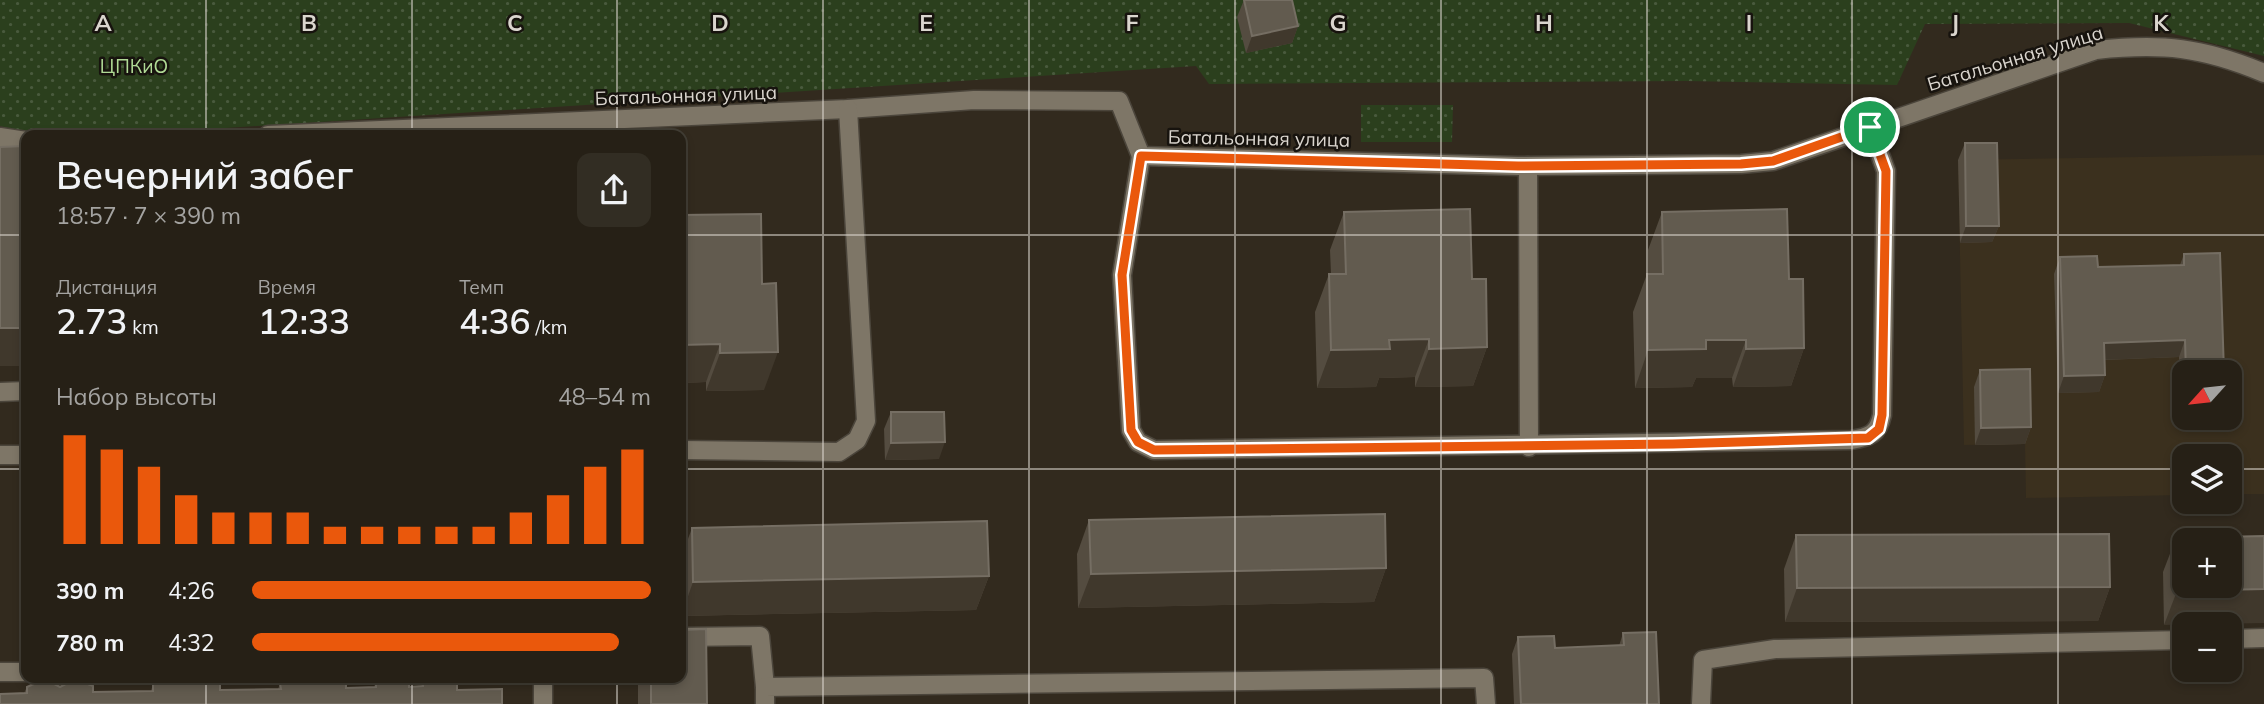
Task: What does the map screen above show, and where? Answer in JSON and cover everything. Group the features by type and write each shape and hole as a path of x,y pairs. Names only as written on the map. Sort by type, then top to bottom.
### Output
{"street":[{"name":"Батальонная улица","path":"464,130 541,128 974,100 1119,100 1141,156 1528,166 1773,161 2096,51 2146,45 2191,50 2233,60 2264,73"},
{"path":"686,450 839,452 858,440 866,421 848,109"},
{"path":"1141,156 1122,275 1131,430 1138,442 1154,450 1530,447 1852,440 1868,438 1879,429 1882,415 1886,171 1870,127"},
{"path":"0,137 21,140"},
{"path":"1528,166 1530,447"},
{"path":"0,392 21,391"},
{"path":"0,455 21,455"},
{"path":"686,637 760,636 765,695 1484,678 1486,704"},
{"path":"2242,639 2264,638"},
{"path":"1701,704 1703,660 1775,649 2172,640"},
{"path":"0,672 21,672"},
{"path":"542,683 543,704"}],"shaded area":[{"path":"2264,155 2264,494 2242,494 2242,444 2172,444 2172,495 2026,498 2025,444 1964,445 1958,160"}],"green space":[{"name":"ЦПКиО","path":"0,0 2264,0 2264,56 2129,23 1925,24 1897,85 1686,81 1209,84 1196,66 194,130 21,131 0,126"},
{"path":"1361,105 1453,105 1452,142 1361,142"}],"building":[{"path":"1244,0 1292,0 1298,26 1252,36"},
{"path":"1965,143 1997,143 1999,226 1966,226"},
{"path":"21,146 21,328 0,328 0,147"},
{"path":"1470,209 1472,279 1486,279 1487,347 1429,349 1429,339 1389,340 1390,349 1331,350 1329,274 1346,274 1344,212"},
{"path":"1787,209 1789,279 1803,279 1804,348 1746,349 1746,340 1706,340 1706,349 1648,350 1647,274 1663,274 1662,212"},
{"path":"761,214 762,284 776,283 778,352 720,353 720,344 686,345 686,215"},
{"path":"2220,253 2224,360 2186,360 2185,340 2104,343 2105,375 2064,376 2060,257 2097,256 2098,267 2184,265 2184,254"},
{"path":"2030,369 2031,427 1981,428 1980,370"},
{"path":"891,412 944,412 945,442 891,443"},
{"path":"1385,514 1386,568 1091,574 1089,520"},
{"path":"987,521 989,576 693,582 692,528"},
{"path":"2109,534 2110,587 1797,588 1796,535"},
{"path":"2242,536 2264,536 2264,589 2242,590"},
{"path":"706,629 707,704 651,704 651,683 686,683 686,630"},
{"path":"1656,632 1659,704 1521,704 1518,637 1554,636 1555,648 1624,645 1623,633"},
{"path":"36,683 52,683 60,687 68,683 85,683 93,686 93,692 153,691 155,683 218,683 220,690 281,689 281,683 346,683 346,688 376,687 376,683 409,683 409,687 423,686 423,683 457,683 457,690 502,689 502,704 0,704 0,694 27,693 27,687"}],"route":[{"path":"1870,127 1886,171 1882,415 1879,429 1868,438 1530,447 1154,450 1138,442 1131,430 1122,275 1141,156 1518,166 1741,164 1773,161 1870,127"}]}
